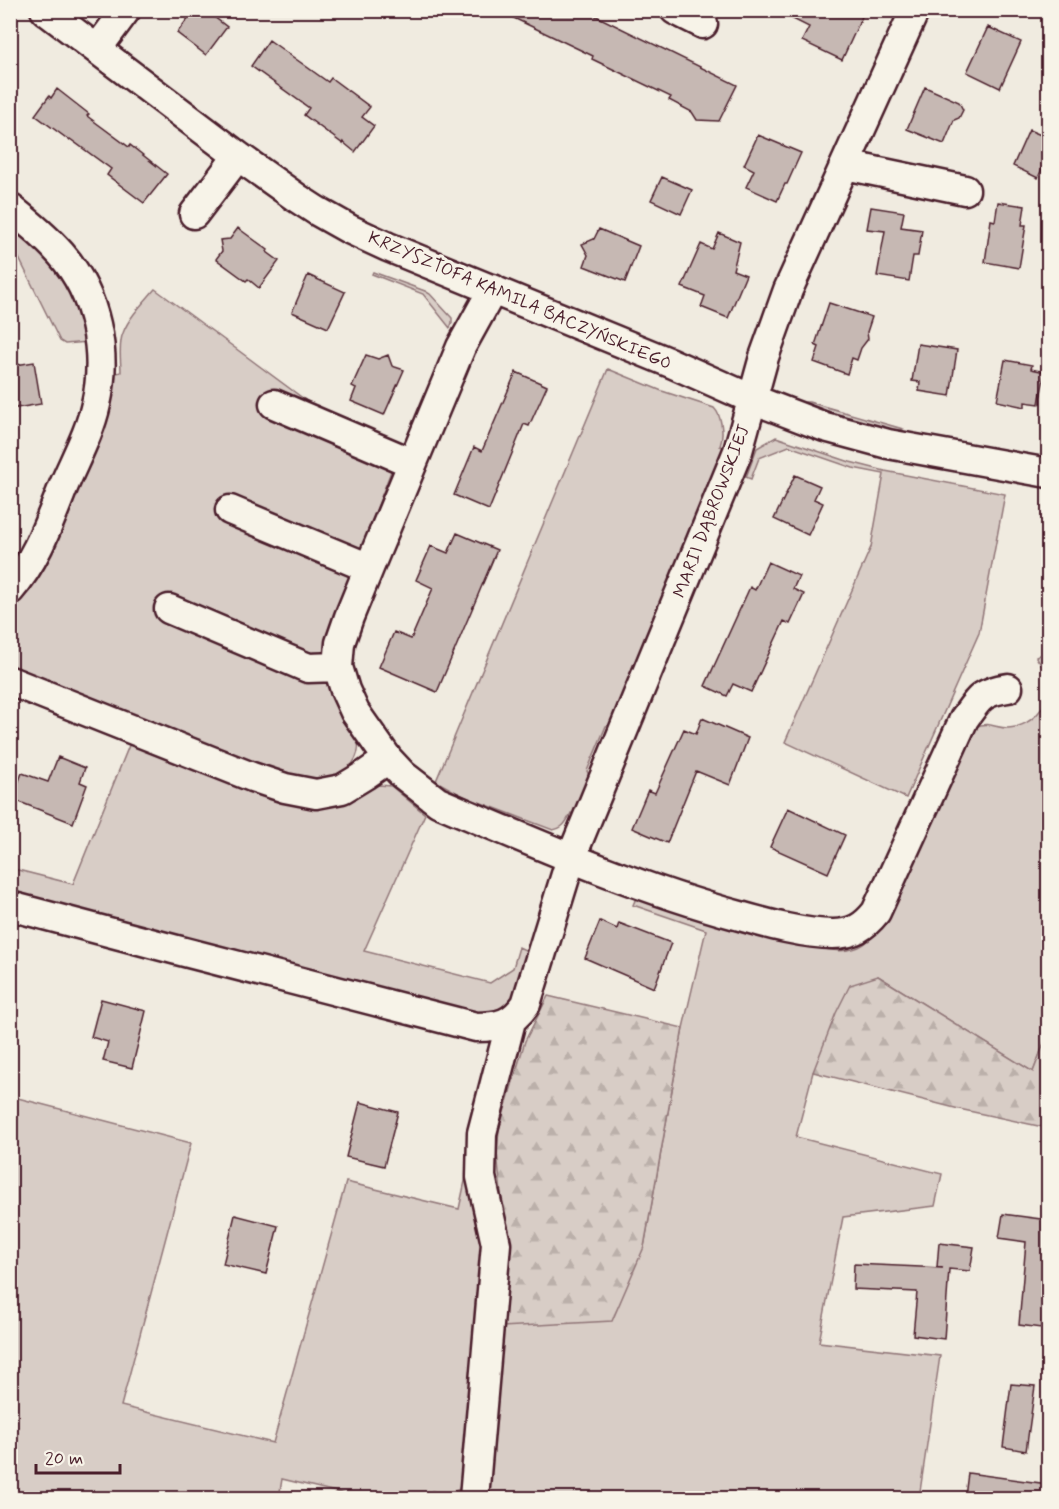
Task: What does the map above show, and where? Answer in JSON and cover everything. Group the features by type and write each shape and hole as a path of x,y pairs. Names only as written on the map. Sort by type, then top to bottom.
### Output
{"street":[{"name":"KRZYSZTOFA KAMILA BACZYŃSKIEGO","path":"45,10 238,156 317,212 349,229 752,399 825,427 899,446 1048,473"},
{"path":"97,49 126,10"},
{"path":"675,10 703,24"},
{"name":"MARII DĄBROWSKIEJ","path":"511,1021 526,1004 571,858 734,461 764,357 788,290 915,10"},
{"path":"194,214 238,156"},
{"path":"846,163 855,167 965,190"},
{"path":"10,208 32,225 62,255 78,278 95,319 102,365 96,407 85,435 35,556 10,590"},
{"path":"493,289 461,347 340,643 338,667 354,712 403,776 438,802 571,858 663,893 764,923 815,933 835,934 852,931 866,925 876,912 964,719 978,699 992,691 1008,688"},
{"path":"274,404 412,463"},
{"path":"230,510 369,568"},
{"path":"170,609 308,668 338,667"},
{"path":"10,681 285,788 316,794 342,789 388,759"},
{"path":"10,906 476,1027 495,1027 511,1021"},
{"path":"474,1498 496,1244 481,1177 482,1133 511,1021"}],"green space":[{"path":"10,225 45,257 60,276 76,308 87,342 65,344 60,341 11,242"},
{"path":"373,272 430,294 452,318 450,328 423,294 372,274"},
{"path":"155,289 319,410 401,445 327,639 325,664 328,688 340,714 352,730 358,746 352,764 343,776 296,782 10,667 10,607 34,583 78,487 113,374 121,372 121,338 133,315"},
{"path":"608,369 662,391 714,408 722,426 720,446 727,448 614,725 606,726 587,771 591,780 576,815 571,813 562,826 553,830 463,796 436,781"},
{"path":"805,402 903,429 897,432 804,404"},
{"path":"776,437 850,462 885,471 1005,494 979,633 906,798 785,742 871,547 884,474 853,468 789,446 759,458 751,479 746,477 757,448"},
{"path":"1048,651 1048,682 1036,657"},
{"path":"1048,691 1048,1033 1033,1072 878,976 813,1072 796,1137 942,1174 935,1206 843,1217 819,1342 940,1356 919,1498 487,1498 501,1327 644,1247 683,1028 706,930 633,905 636,898 820,948 841,951 859,947 883,922 975,727 988,725 1008,728 1026,723 1040,710"},
{"path":"130,743 307,806 379,785 391,786 425,814 364,951 490,983 513,968 519,947 529,952 517,997 503,1012 471,1015 11,897 10,868 73,884"},
{"path":"878,976 1033,1072 1048,1033 1048,1128 959,1109 813,1072 836,1013 850,985"},
{"path":"548,996 683,1028 644,1247 612,1321 501,1327 504,1224 497,1152 499,1129 525,1041"},
{"path":"10,1096 191,1143 121,1406 273,1443 346,1182 459,1209 470,1158 482,1247 461,1489 444,1494 432,1491 431,1498 361,1498 282,1479 279,1498 11,1498"}],"building":[{"path":"194,10 205,10 227,27 206,55 177,33"},
{"path":"497,10 584,10 737,85 719,121 697,120 692,112 669,100 671,97"},
{"path":"775,10 865,10 842,60 802,41 809,27"},
{"path":"988,27 1021,42 1000,88 967,72"},
{"path":"269,40 328,82 331,78 370,107 362,117 374,126 355,152 304,115 309,108 251,66"},
{"path":"925,87 959,102 963,110 959,118 954,120 944,144 907,129"},
{"path":"57,89 89,114 87,116 167,174 144,203 107,175 111,169 35,115"},
{"path":"1029,130 1048,138 1048,155 1038,178 1013,166"},
{"path":"758,135 801,153 777,201 746,187 754,170 744,165"},
{"path":"662,177 692,190 681,214 651,200"},
{"path":"998,202 1025,206 1022,225 1026,225 1019,268 985,262 991,220 995,221"},
{"path":"871,207 904,212 901,227 922,230 918,256 913,256 909,281 877,276 885,231 867,229"},
{"path":"238,228 279,261 259,288 216,259 222,251 220,240 230,239"},
{"path":"599,229 639,246 625,282 584,266 588,255 582,244 594,239"},
{"path":"719,233 740,242 733,270 746,275 728,318 701,307 705,296 682,287 701,244 712,249"},
{"path":"308,275 345,292 328,328 292,312"},
{"path":"829,303 872,317 867,332 868,339 861,348 857,360 852,358 847,374 814,362 819,347 815,345"},
{"path":"918,344 957,350 950,396 919,391 920,382 912,381"},
{"path":"366,355 378,359 388,355 392,366 404,370 384,415 351,401 356,388 352,386"},
{"path":"1005,360 1032,365 1031,369 1045,372 1039,404 1025,402 1025,407 997,401"},
{"path":"34,362 41,404 10,409 10,366"},
{"path":"516,372 547,386 529,426 524,424 489,510 454,495 474,447 482,451"},
{"path":"795,475 820,486 814,499 823,503 808,535 774,519"},
{"path":"457,533 497,550 437,692 379,667 394,632 411,639 433,588 416,580 431,546 448,553"},
{"path":"768,562 799,576 793,589 804,594 790,624 784,621 751,692 733,684 727,696 705,686 750,587 755,590"},
{"path":"702,718 748,738 730,785 696,771 667,843 632,828 648,790 655,793 684,729 696,734"},
{"path":"58,757 85,768 80,782 87,785 73,823 12,799 22,773 48,782"},
{"path":"788,808 845,835 828,873 770,847"},
{"path":"600,921 617,929 619,923 671,943 654,988 585,958"},
{"path":"101,999 146,1011 132,1068 103,1061 108,1042 91,1037"},
{"path":"360,1102 398,1112 384,1166 346,1157"},
{"path":"1003,1214 1048,1220 1048,1264 1041,1328 1019,1325 1026,1242 999,1238"},
{"path":"235,1215 278,1226 266,1274 223,1264"},
{"path":"939,1243 974,1247 970,1271 949,1269 944,1339 913,1335 917,1292 853,1289 854,1264 943,1268 937,1267"},
{"path":"1011,1384 1035,1386 1026,1451 1003,1447"},
{"path":"968,1473 1048,1484 1048,1498 965,1497"}]}
